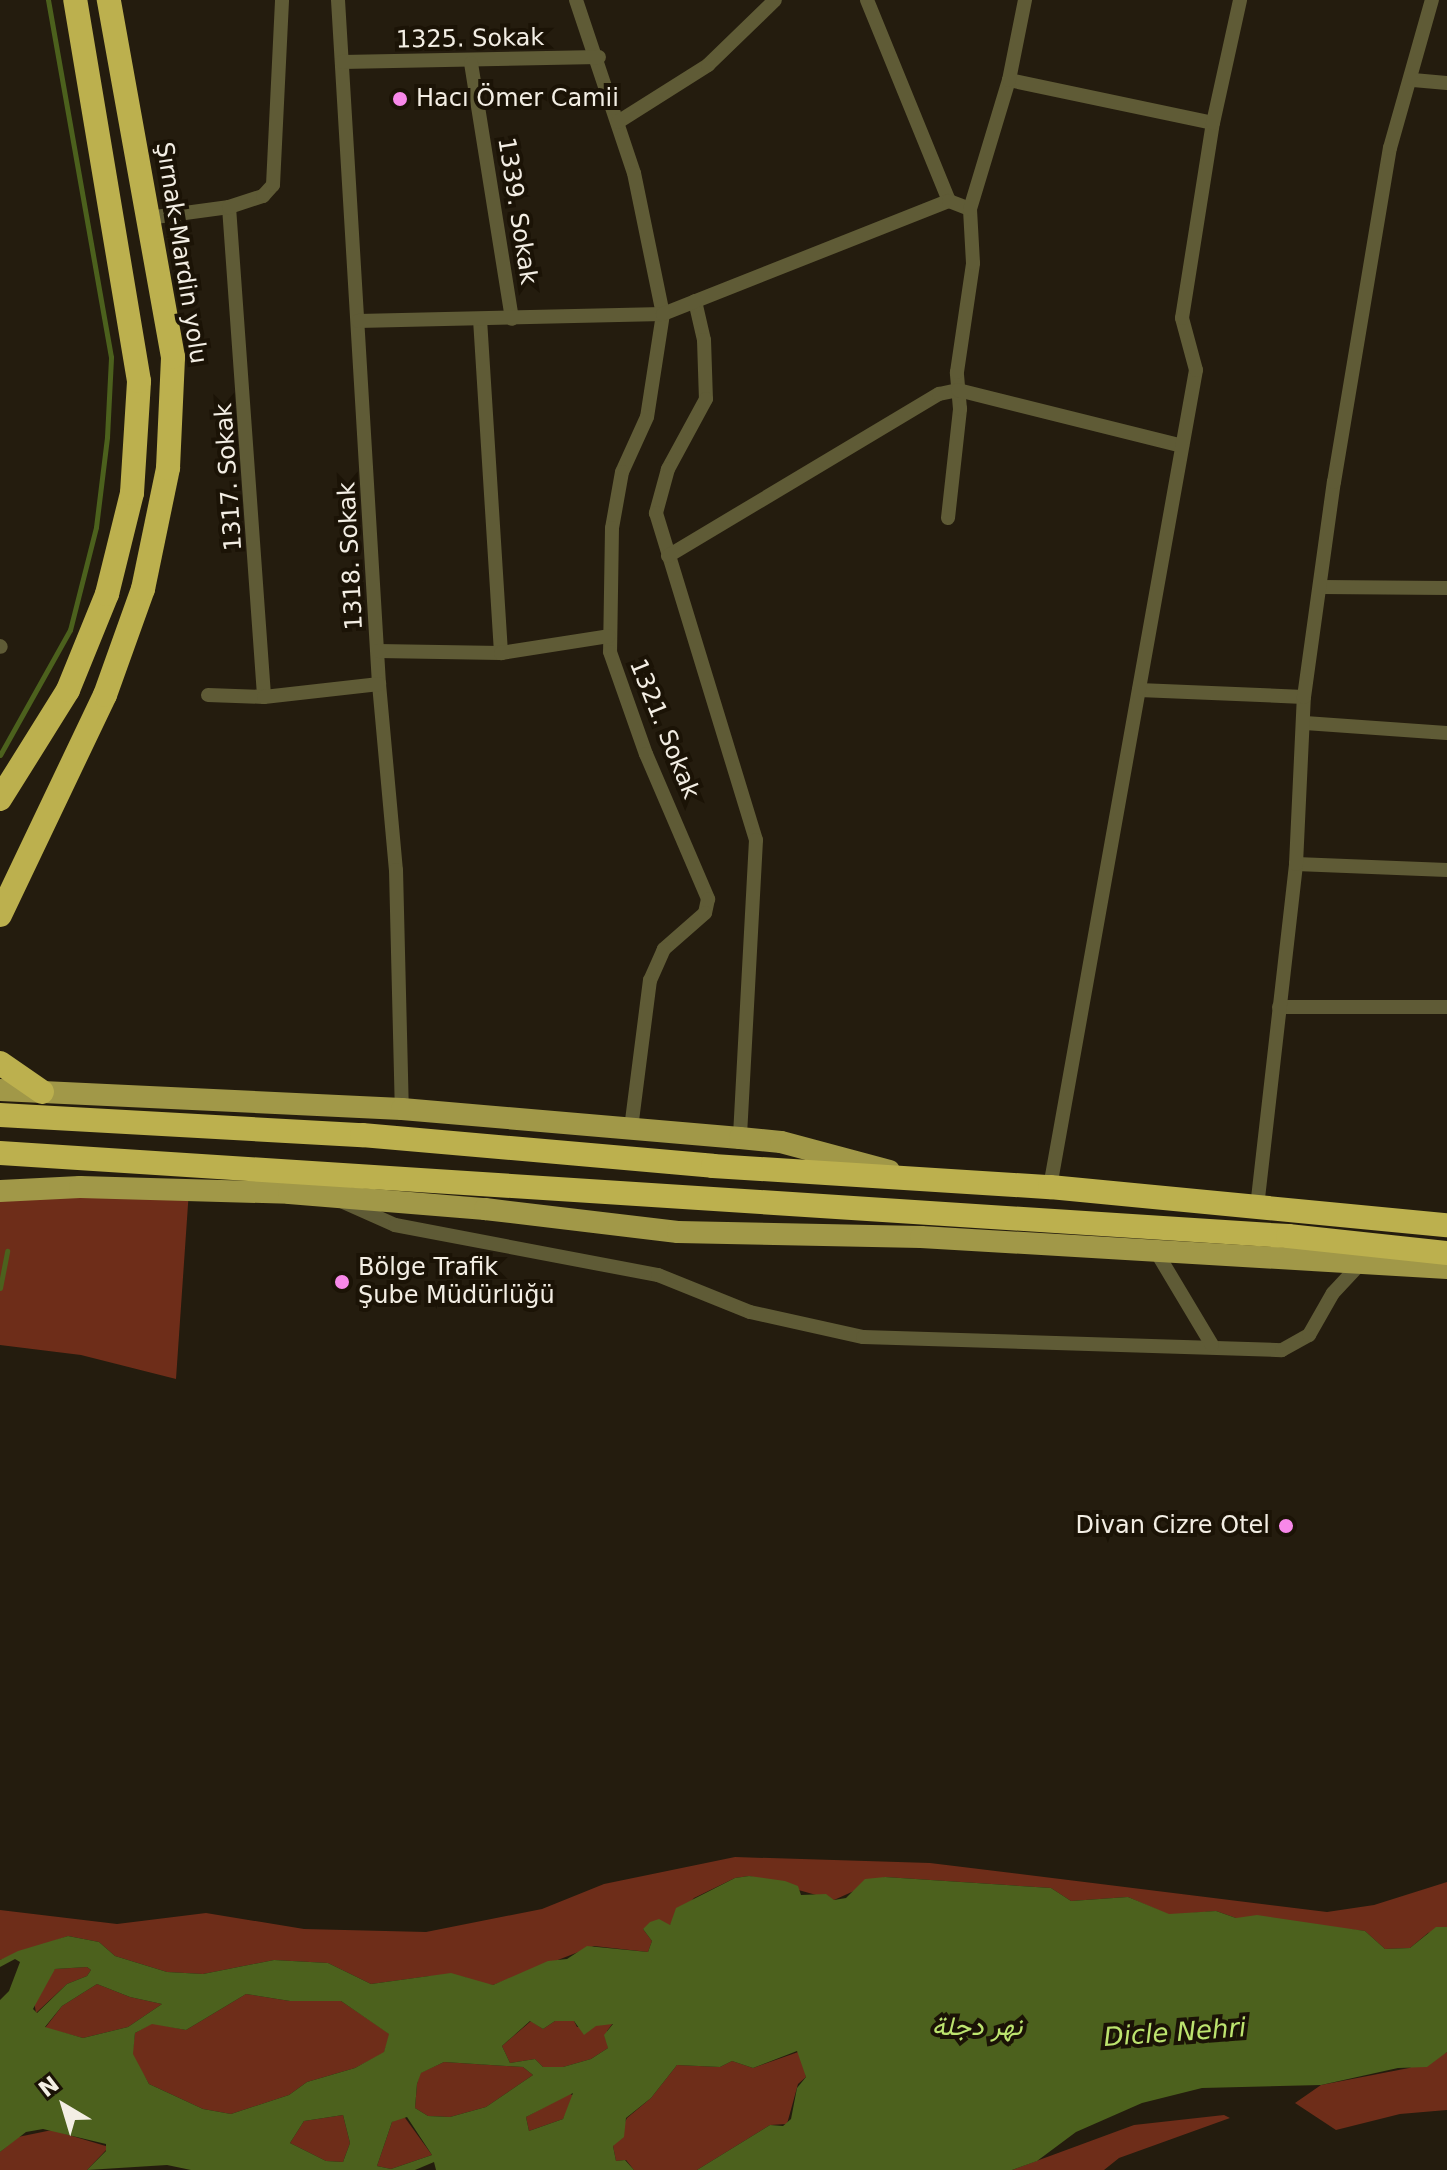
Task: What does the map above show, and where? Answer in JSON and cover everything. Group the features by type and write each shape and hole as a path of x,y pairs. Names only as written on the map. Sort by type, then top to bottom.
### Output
{"highway":[{"path":"0,799 68,690 107,594 132,493 139,381 75,0"},
{"name":"Şırnak-Mardin yolu","path":"0,915 105,695 143,589 165,483 173,357 109,0"},
{"path":"0,1063 42,1092"},
{"path":"0,1115 362,1135 713,1166 1050,1187 1447,1225"},
{"path":"0,1153 1272,1234 1447,1253"}],"main road":[{"path":"0,1090 402,1109 740,1138 781,1142 913,1178"},
{"path":"0,1191 80,1187 333,1197 678,1232 921,1237 1447,1268"}],"street":[{"path":"148,218 229,207 263,196 273,185 282,0"},
{"name":"1318. Sokak","path":"338,0 379,684 396,870 402,1109"},
{"name":"1321. Sokak","path":"576,0 599,57 618,122 663,314 647,417 622,472 612,528 610,652 646,754 708,899 705,913 664,949 650,980 631,1128"},
{"path":"618,122 665,97 708,65 775,0"},
{"path":"867,0 949,201"},
{"path":"948,518 958,390 973,263 970,209 1009,80 1025,0"},
{"path":"1050,1187 1196,370 1182,318 1213,123 1240,0"},
{"path":"1257,1207 1296,864 1304,697 1390,148 1413,80 1432,0"},
{"name":"1325. Sokak","path":"342,62 471,63 599,57"},
{"name":"1339. Sokak","path":"471,63 512,319"},
{"path":"1009,80 1213,123"},
{"path":"1413,80 1447,83"},
{"path":"358,321 663,314 949,201 970,209"},
{"name":"1317. Sokak","path":"229,207 264,697"},
{"path":"695,301 704,340 706,399 659,497 656,513 756,840 740,1138"},
{"path":"480,319 501,653"},
{"path":"668,556 939,394 958,390 1182,446"},
{"path":"1321,587 1447,588"},
{"path":"378,651 501,653 609,636"},
{"path":"208,695 264,697 379,684"},
{"path":"1139,690 1304,697"},
{"path":"1305,723 1447,733"},
{"path":"1296,864 1447,870"},
{"path":"1279,1007 1447,1007"},
{"path":"333,1197 395,1225 658,1275 750,1312 843,1336 1212,1345 1226,1352 1282,1350 1309,1335 1333,1293 1359,1265"},
{"path":"1157,1253 1212,1345"}],"shaded area":[{"path":"189,1190 176,1379 81,1355 0,1345 0,1191"},
{"path":"735,1857 930,1863 1327,1912 1374,1905 1447,1882 1447,1927 1428,1933 1410,1948 1385,1949 1365,1931 1236,1918 1216,1911 1169,1915 1128,1897 1071,1901 1051,1888 885,1877 834,1900 749,1876 735,1878 694,1898 670,1925 643,1929 652,1941 648,1952 594,1946 493,1985 473,1983 465,1977 430,1976 371,1984 328,1963 274,1960 203,1974 167,1972 115,1956 99,1942 68,1936 0,1960 0,1910 117,1924 206,1913 304,1929 426,1932 542,1909 604,1884"},
{"path":"87,1967 91,1970 87,1976 67,1984 36,2013 34,2001 48,1975 55,1969"},
{"path":"97,1984 130,1997 162,2004 128,2027 83,2038 45,2028 62,2006"},
{"path":"246,1994 290,2001 341,2001 390,2034 384,2053 355,2068 307,2082 289,2095 231,2114 203,2109 149,2084 132,2055 135,2033 152,2023 186,2030"},
{"path":"531,2021 543,2029 555,2021 574,2021 577,2027 613,2023 607,2031 608,2048 591,2059 563,2067 543,2067 535,2059 510,2063 502,2046"},
{"path":"801,2051 806,2077 798,2084 787,2124 770,2125 697,2170 634,2170 626,2160 616,2161 613,2146 627,2118 651,2098 677,2065 720,2067 732,2061 753,2068"},
{"path":"1447,2052 1447,2110 1400,2114 1336,2130 1295,2103 1321,2085 1409,2068"},
{"path":"444,2062 523,2067 533,2075 486,2107 450,2117 428,2116 415,2108 420,2073"},
{"path":"569,2093 575,2097 563,2119 529,2131 526,2117"},
{"path":"343,2115 350,2143 343,2162 326,2161 290,2143 304,2121"},
{"path":"403,2115 432,2155 391,2169 377,2166 392,2122"},
{"path":"1224,2115 1230,2118 1119,2158 1104,2170 1012,2170 1134,2125"},
{"path":"52,2130 109,2147 87,2170 0,2170 0,2152 18,2137"}],"water":[{"path":"749,1876 785,1881 798,1886 801,1895 826,1894 834,1900 846,1898 865,1879 885,1877 1051,1888 1071,1901 1128,1897 1169,1914 1216,1911 1236,1918 1257,1915 1365,1931 1385,1949 1410,1948 1436,1927 1447,1927 1447,2052 1427,2067 1398,2068 1321,2085 1202,2088 1142,2103 1076,2132 1037,2161 1012,2170 697,2170 770,2125 783,2126 791,2119 797,2088 806,2077 797,2051 753,2068 732,2061 720,2067 677,2065 651,2098 626,2118 624,2137 613,2146 616,2161 625,2160 634,2170 436,2170 434,2162 415,2170 191,2170 167,2165 87,2170 106,2151 106,2144 43,2129 26,2132 0,2152 0,2000 9,1991 20,1962 15,1959 0,1967 0,1960 18,1951 68,1936 99,1942 115,1956 167,1972 203,1974 274,1960 328,1963 371,1984 451,1973 493,1985 548,1961 567,1959 587,1946 648,1952 652,1941 643,1929 650,1922 659,1919 670,1925 676,1908 735,1878","holes":["87,1967 91,1970 87,1976 67,1984 37,2013 33,2009 55,1969","97,1984 130,1997 162,2004 128,2027 83,2038 45,2027 62,2006","246,1994 290,2001 341,2001 389,2034 384,2052 355,2068 307,2082 289,2095 231,2114 203,2109 149,2084 133,2054 135,2033 152,2024 186,2030","530,2021 543,2029 555,2021 574,2021 584,2035 596,2026 613,2024 604,2035 608,2048 591,2059 563,2067 543,2067 535,2059 510,2063 502,2046","444,2062 523,2067 533,2075 486,2107 450,2117 428,2116 415,2108 421,2073","573,2093 563,2119 529,2131 526,2117","343,2115 350,2143 343,2162 326,2161 290,2143 304,2121","407,2117 432,2155 391,2169 377,2166 392,2122"]}],"waterway":[{"path":"0,755 70,630 96,527 107,437 111,357 48,0"},
{"path":"0,1288 7,1251"}],"place":[{"name":"Hacı Ömer Camii","path":"400,99"},
{"name":"Bölge Trafik Şube Müdürlüğü","path":"342,1282"},
{"name":"Divan Cizre Otel","path":"1286,1526"}],"water label":[{"name":"نهر دجلة","path":"977,2027"},
{"name":"Dicle Nehri","path":"1175,2033"}]}
